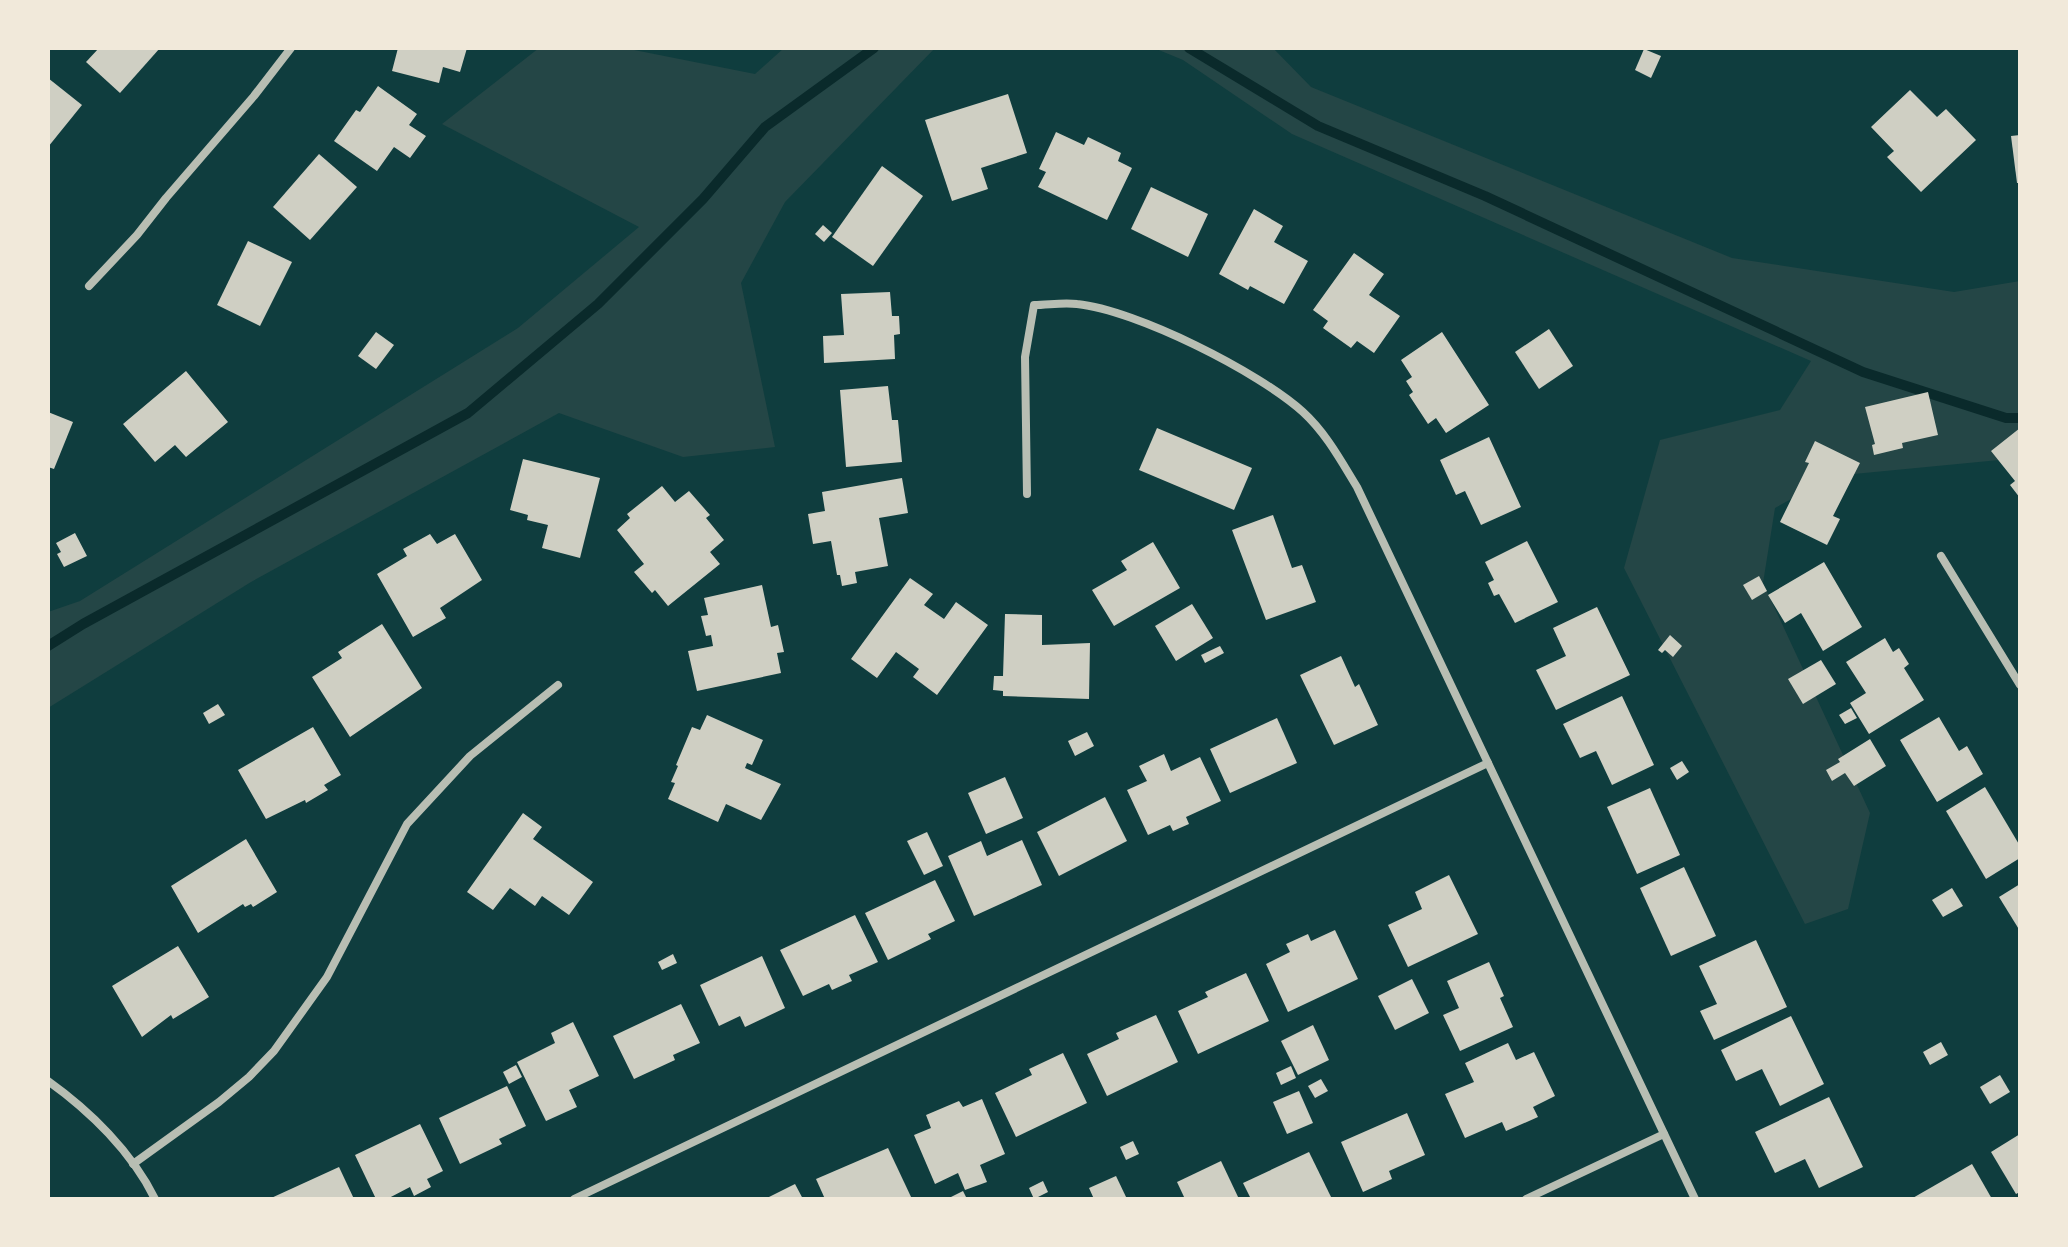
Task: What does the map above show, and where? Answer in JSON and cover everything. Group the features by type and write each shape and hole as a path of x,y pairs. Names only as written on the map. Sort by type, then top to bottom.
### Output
{"street":[{"path":"89,286 137,235 291,48"},
{"path":"1027,494 1025,357 1034,305 1077,304 1130,317 1255,376 1303,412 1357,487 1695,1199"},
{"path":"1941,556 2020,685"},
{"path":"133,1164 219,1102 274,1051 327,977 407,824 470,756 558,685"},
{"path":"574,1199 1488,763"},
{"path":"48,1081 111,1136 155,1199"},
{"path":"1526,1199 1664,1134"}],"shaded area":[{"path":"539,48 624,48 755,74 784,48 935,48 785,202 741,283 775,447 683,457 559,413 251,582 48,708 48,612 80,601 518,328 639,227 442,124"},
{"path":"1154,48 1273,48 1311,87 1732,258 1954,292 2020,281 2020,458 1833,476 1775,508 1763,583 1870,813 1848,909 1805,924 1624,568 1660,440 1780,410 1811,361 1292,134 1183,60"}],"building":[{"path":"99,48 160,48 120,93 86,62"},
{"path":"398,48 467,48 460,72 443,67 439,83 392,71"},
{"path":"1644,49 1661,56 1651,78 1635,70"},
{"path":"48,78 82,105 48,147"},
{"path":"378,86 417,114 409,125 426,136 410,158 394,147 377,171 334,141"},
{"path":"1910,90 1937,117 1946,109 1976,140 1921,192 1887,157 1894,151 1871,127"},
{"path":"1008,94 1027,153 981,168 988,189 952,201 925,120"},
{"path":"1056,132 1084,145 1088,137 1121,153 1118,161 1132,168 1107,220 1038,187 1046,172 1039,169"},
{"path":"2020,135 2020,183 2017,183 2011,136"},
{"path":"319,154 357,187 310,240 273,207"},
{"path":"882,166 923,196 873,266 832,237"},
{"path":"1151,187 1208,214 1188,257 1131,229"},
{"path":"1254,209 1283,226 1274,242 1308,261 1284,304 1219,274"},
{"path":"823,225 832,233 824,242 815,234"},
{"path":"248,241 292,262 260,326 217,305"},
{"path":"1354,253 1384,274 1369,295 1400,316 1374,353 1357,341 1351,348 1323,328 1328,321 1313,310"},
{"path":"890,292 892,316 899,316 900,334 894,335 895,359 824,363 823,336 844,335 841,294"},
{"path":"1549,329 1573,366 1539,389 1515,352"},
{"path":"376,332 394,345 376,369 358,356"},
{"path":"1442,332 1489,405 1446,433 1436,418 1428,424 1409,395 1413,392 1406,381 1412,377 1401,360"},
{"path":"186,371 228,422 186,457 175,445 155,462 123,424"},
{"path":"888,386 892,420 898,420 902,462 846,467 840,390"},
{"path":"1928,392 1938,435 1902,443 1903,448 1874,455 1872,445 1875,444 1865,407"},
{"path":"48,412 73,422 54,469 48,467"},
{"path":"1157,428 1252,468 1234,510 1139,470"},
{"path":"2020,428 2020,498 2010,485 2015,481 1991,451"},
{"path":"1489,437 1521,507 1481,525 1465,491 1456,495 1440,460"},
{"path":"1815,441 1860,463 1833,516 1840,519 1827,545 1780,522 1809,463 1805,462"},
{"path":"523,459 600,478 580,558 542,548 548,525 527,520 528,515 510,510"},
{"path":"902,478 908,513 879,518 888,566 855,572 857,583 842,586 831,541 813,544 808,514 825,511 822,492"},
{"path":"662,486 675,502 689,491 710,515 706,518 724,540 710,552 720,564 668,606 634,572 644,564 617,530 630,518 627,514"},
{"path":"1273,515 1292,568 1302,565 1316,602 1266,620 1232,530"},
{"path":"75,533 87,556 64,567 57,554 61,552 56,543"},
{"path":"430,534 437,544 455,534 482,580 440,608 446,618 413,637 377,574 407,556 403,549"},
{"path":"1527,541 1558,602 1515,623 1499,594 1494,596 1488,583 1494,580 1485,562"},
{"path":"1153,542 1180,588 1114,626 1092,590 1127,570 1121,561"},
{"path":"1824,562 1862,627 1823,651 1801,613 1785,623 1768,595"},
{"path":"1759,576 1767,591 1752,600 1743,585"},
{"path":"910,578 933,594 924,605 944,619 956,602 988,625 937,695 913,677 919,669 896,652 877,678 851,659"},
{"path":"762,585 771,627 778,625 784,652 777,653 781,673 697,691 688,651 713,646 711,635 706,636 701,616 708,615 704,598"},
{"path":"1192,604 1213,638 1176,661 1155,626"},
{"path":"1597,607 1630,675 1556,710 1536,670 1566,656 1553,628"},
{"path":"1005,614 1042,615 1042,645 1090,643 1089,699 1003,696 1003,691 993,690 994,676 1003,676"},
{"path":"382,624 422,688 350,737 312,677 342,658 338,652"},
{"path":"1670,635 1682,646 1673,657 1665,650 1662,653 1658,650"},
{"path":"1885,638 1893,652 1899,648 1909,664 1904,668 1924,700 1869,734 1850,703 1866,693 1846,662"},
{"path":"1220,646 1224,653 1205,663 1201,655"},
{"path":"1341,656 1355,687 1359,684 1378,725 1334,745 1300,675"},
{"path":"1821,660 1836,684 1803,704 1788,679"},
{"path":"1622,696 1654,765 1612,785 1596,751 1580,758 1563,724"},
{"path":"218,704 225,715 209,724 203,713"},
{"path":"1851,708 1857,718 1845,724 1839,715"},
{"path":"707,715 763,740 752,765 747,763 745,768 781,784 761,820 726,804 718,822 668,799 675,783 671,782 676,765 692,727 700,730"},
{"path":"1939,717 1959,751 1967,746 1983,774 1937,802 1900,740"},
{"path":"1277,718 1297,763 1230,793 1210,749"},
{"path":"313,727 341,775 324,785 328,790 306,803 305,800 266,819 238,770"},
{"path":"1087,732 1094,746 1075,756 1068,741"},
{"path":"1870,739 1886,766 1854,786 1845,773 1832,781 1826,770"},
{"path":"1164,754 1171,771 1200,757 1221,801 1186,817 1189,824 1173,831 1170,825 1148,835 1127,790 1147,781 1139,766"},
{"path":"1682,761 1689,772 1677,780 1670,768"},
{"path":"1005,777 1023,818 986,834 968,793"},
{"path":"1985,787 2020,846 2020,858 1986,879 1946,811"},
{"path":"1650,788 1680,855 1637,874 1607,807"},
{"path":"1105,797 1127,841 1059,876 1037,832"},
{"path":"523,813 542,827 533,839 593,882 569,915 542,896 535,906 510,888 493,910 467,892"},
{"path":"927,832 943,866 924,875 907,841"},
{"path":"246,839 277,892 253,907 243,904 198,933 171,886"},
{"path":"1022,840 1042,885 974,916 948,856 981,841 987,856"},
{"path":"1684,867 1716,936 1671,956 1640,888"},
{"path":"1449,875 1478,934 1408,967 1388,925 1422,909 1415,892"},
{"path":"935,880 955,921 928,934 931,939 888,960 865,913"},
{"path":"2020,884 2020,931 1999,897"},
{"path":"1952,888 1963,906 1943,917 1932,900"},
{"path":"855,915 878,962 849,975 852,981 832,990 829,984 803,996 780,950"},
{"path":"1335,930 1358,979 1288,1012 1266,964 1290,952 1286,944 1308,934 1311,941"},
{"path":"1756,940 1787,1007 1714,1040 1700,1011 1717,1004 1699,966"},
{"path":"178,946 209,997 173,1019 171,1015 142,1037 112,986"},
{"path":"673,954 677,963 662,970 658,962"},
{"path":"762,956 785,1008 745,1027 740,1016 719,1026 700,985"},
{"path":"1489,962 1513,1027 1460,1051 1443,1015 1459,1008 1447,981"},
{"path":"1246,973 1269,1021 1198,1054 1178,1011 1208,997 1205,992"},
{"path":"1412,979 1429,1013 1395,1030 1378,996"},
{"path":"681,1004 700,1043 673,1055 675,1060 634,1079 613,1036"},
{"path":"1156,1015 1178,1062 1107,1096 1087,1054 1119,1039 1116,1033"},
{"path":"1791,1016 1824,1084 1780,1106 1762,1069 1736,1081 1721,1050"},
{"path":"573,1022 599,1076 569,1090 577,1107 546,1121 517,1062 555,1043 551,1033"},
{"path":"1313,1025 1329,1060 1298,1075 1281,1041"},
{"path":"1941,1042 1948,1055 1930,1065 1923,1052"},
{"path":"1508,1043 1516,1060 1534,1052 1555,1096 1533,1107 1538,1117 1506,1131 1502,1122 1465,1138 1445,1094 1474,1082 1465,1063"},
{"path":"1063,1053 1087,1103 1016,1137 995,1093 1032,1075 1029,1069"},
{"path":"516,1065 522,1077 509,1084 503,1072"},
{"path":"1291,1066 1296,1078 1281,1085 1276,1073"},
{"path":"2000,1075 2010,1092 1990,1104 1980,1087"},
{"path":"1321,1079 1328,1091 1315,1098 1308,1086"},
{"path":"507,1086 526,1126 499,1139 502,1144 460,1164 439,1118"},
{"path":"1299,1091 1313,1123 1287,1134 1273,1102"},
{"path":"1829,1097 1863,1167 1819,1188 1805,1159 1775,1173 1755,1132"},
{"path":"982,1099 1005,1154 980,1165 987,1182 965,1190 958,1173 935,1184 914,1135 931,1128 926,1115 959,1101 963,1107"},
{"path":"1407,1113 1425,1155 1389,1171 1392,1179 1363,1192 1341,1142"},
{"path":"420,1124 443,1171 427,1179 431,1187 414,1196 410,1187 387,1199 376,1199 355,1155"},
{"path":"2020,1134 2020,1192 2016,1194 1991,1152"},
{"path":"1133,1141 1139,1154 1126,1160 1120,1147"},
{"path":"888,1148 912,1199 825,1199 816,1179"},
{"path":"1309,1152 1332,1199 1251,1199 1243,1183"},
{"path":"1221,1161 1239,1199 1185,1199 1177,1182"},
{"path":"1972,1164 1992,1199 1911,1199"},
{"path":"339,1167 354,1199 269,1199"},
{"path":"1116,1176 1127,1199 1094,1199 1089,1188"},
{"path":"1043,1181 1048,1192 1034,1199 1029,1188"},
{"path":"795,1184 803,1199 765,1199"},
{"path":"963,1191 967,1199 947,1199"}],"waterway":[{"path":"48,646 468,413 598,304 703,199 765,127 874,48"},
{"path":"1189,48 1318,126 1485,196 1863,372 2006,418 2020,418"}]}
